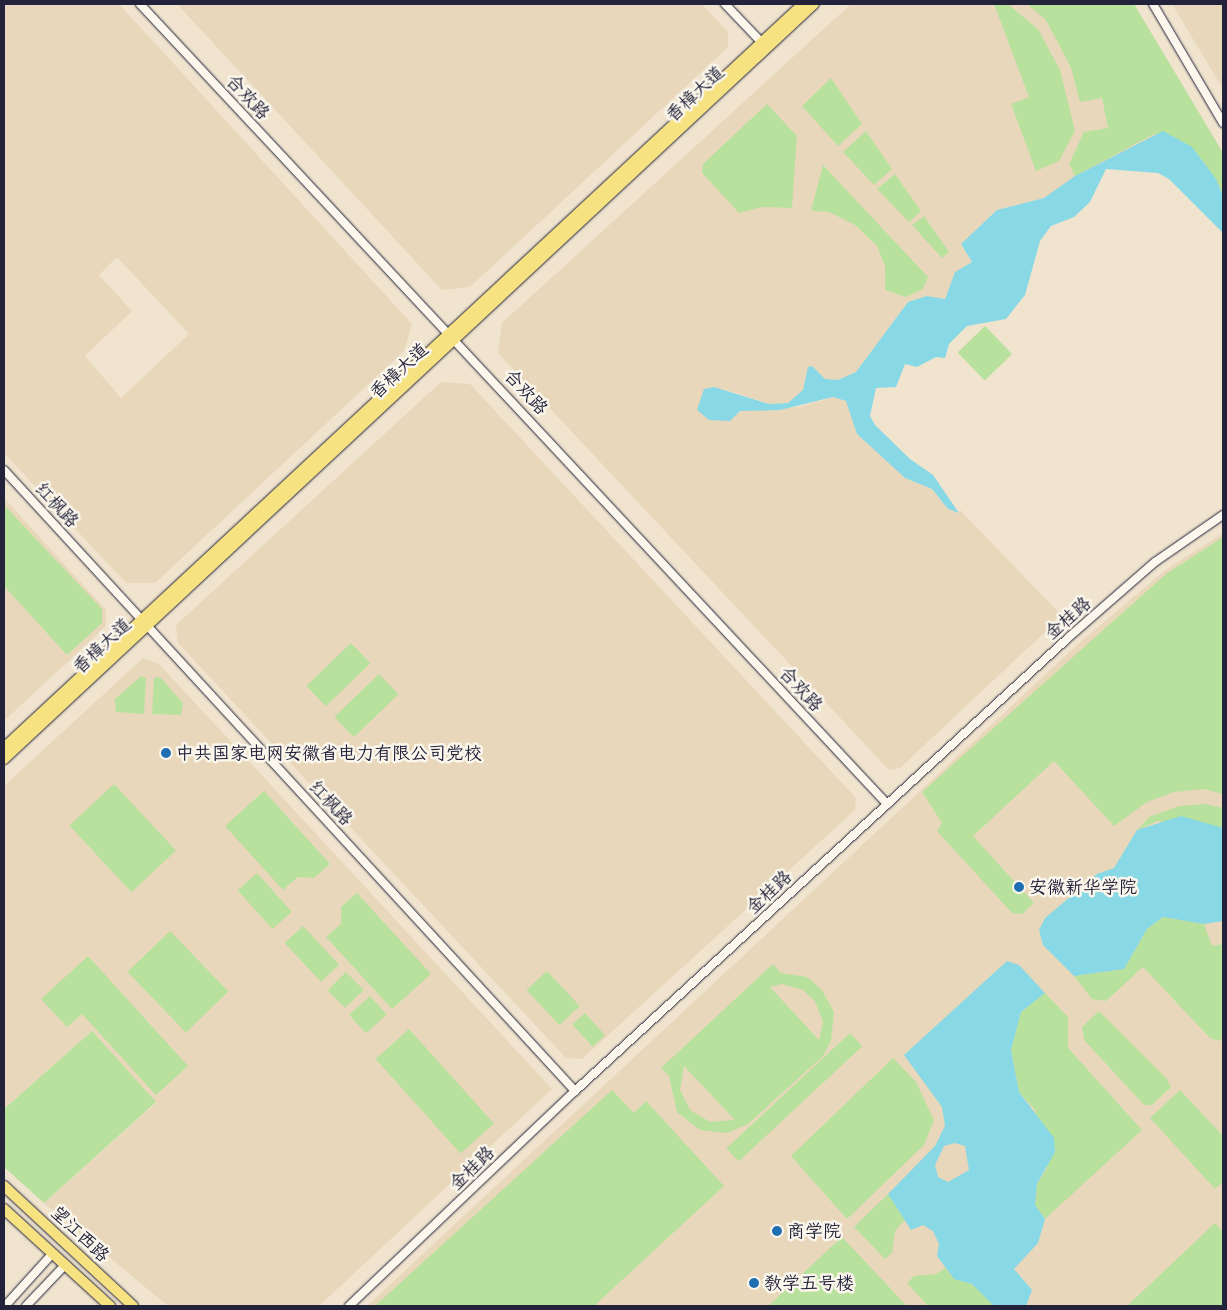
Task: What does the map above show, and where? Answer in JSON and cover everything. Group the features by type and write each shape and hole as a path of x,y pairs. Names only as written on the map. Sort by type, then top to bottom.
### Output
{"main road":[{"name":"香樟大道","path":"4,748 145,622 454,336 764,45 803,4"},
{"name":"香樟大道","path":"764,45 814,4"},
{"name":"香樟大道","path":"4,759 145,622"},
{"name":"望江西路","path":"4,1186 134,1306"},
{"name":"望江西路","path":"4,1209 110,1306"}],"street":[{"name":"合欢路","path":"140,4 454,336 886,804"},
{"path":"725,4 764,45"},
{"path":"1153,4 1223,123"},
{"name":"红枫路","path":"4,470 575,1091"},
{"name":"金桂路","path":"349,1306 575,1091 886,804 1155,562 1223,515"},
{"path":"5,1306 52,1254"},
{"path":"26,1306 65,1265"}],"shaded area":[{"path":"4,4 119,4 412,324 404,351 155,583 126,583 4,453","holes":["117,257 189,334 121,398 85,356 132,311 99,275"]},
{"path":"177,4 702,4 728,32 728,47 470,287 442,290"},
{"path":"851,4 1134,4 1223,153 1223,196 1216,179 1172,132 1044,198 997,210 961,244 972,262 955,272 945,299 927,296 908,302 856,372 838,380 825,379 812,366 803,390 788,403 769,404 724,389 709,420 730,420 740,411 799,407 833,397 846,401 863,439 905,478 932,489 948,509 959,513 960,510 1062,616 900,768 889,770 498,353 502,323"},
{"path":"1172,4 1223,4 1223,89"},
{"path":"441,382 470,384 856,798 855,810 582,1059 566,1058 178,643 176,625"},
{"path":"4,498 106,610 106,626 4,721"},
{"name":"安徽新华学院","path":"1223,533 1223,1306 367,1306 1077,645 1164,571"},
{"path":"143,658 159,664 552,1089 319,1306 168,1306 44,1203 156,1103 92,1031 4,1109 4,786"}],"green space":[{"path":"994,4 1008,4 1038,29 1060,70 1075,131 1059,161 1036,171 1011,104 1029,97"},
{"path":"1027,4 1134,4 1223,153 1223,196 1216,179 1154,134 1075,176 1069,164 1084,132 1108,128 1102,98 1080,102 1071,68 1046,20"},
{"path":"831,78 862,124 838,146 802,106"},
{"path":"767,104 797,136 792,208 762,207 739,213 702,173 703,164"},
{"path":"866,131 892,169 874,185 843,152"},
{"path":"823,165 928,277 923,289 906,297 885,290 885,266 877,246 855,225 829,212 811,211"},
{"path":"895,174 921,211 909,222 877,189"},
{"path":"924,216 949,252 942,258 912,225"},
{"path":"985,326 1012,354 985,380 958,352"},
{"path":"4,505 102,609 102,623 67,655 4,586"},
{"path":"1223,537 1223,794 1204,789 1174,792 1147,802 1114,826 1054,761 973,836 1034,903 1022,914 1012,913 937,831 942,823 922,792 1166,574"},
{"path":"351,643 370,663 326,706 306,686"},
{"path":"379,674 398,694 354,737 334,717"},
{"path":"141,676 146,678 144,714 116,712 115,699"},
{"path":"160,677 183,703 181,715 152,714 154,678"},
{"path":"114,784 176,851 131,892 69,826"},
{"path":"264,791 330,864 314,878 298,877 283,890 225,826"},
{"path":"1205,804 1223,808 1223,828 1158,821 1137,830 1149,817 1179,806"},
{"path":"257,873 292,912 272,929 238,890"},
{"path":"357,893 431,974 392,1009 326,937 341,924 341,907"},
{"path":"1163,917 1204,924 1212,946 1223,944 1223,1037 1219,1041 1210,1038 1143,967 1106,1001 1092,999 1074,976 1124,969 1147,929"},
{"path":"303,926 339,965 321,982 285,943"},
{"path":"170,931 228,991 186,1032 128,972"},
{"path":"88,956 188,1066 156,1095 82,1014 67,1027 41,999"},
{"path":"773,964 781,973 807,977 822,990 834,1012 831,1041 823,1056 748,1124 727,1133 700,1130 677,1112 669,1076 661,1068","holes":["782,984 803,990 815,1001 823,1022 819,1040 770,987","684,1066 734,1119 734,1120 710,1122 690,1110 680,1090"]},
{"path":"547,971 580,1006 559,1025 527,990"},
{"path":"346,972 364,990 345,1008 328,990"},
{"path":"1045,993 1068,1017 1068,1048 1142,1130 1045,1219 1035,1205 1037,1184 1047,1168 1035,1110 1019,1092 1011,1050 1021,1012"},
{"path":"370,996 387,1015 366,1033 349,1015"},
{"path":"1099,1011 1167,1079 1171,1087 1152,1105 1144,1105 1084,1040 1082,1027"},
{"path":"585,1013 605,1035 592,1047 572,1024"},
{"path":"409,1029 494,1123 461,1153 376,1059"},
{"path":"92,1031 156,1102 44,1203 4,1167 4,1109"},
{"path":"850,1033 862,1046 739,1161 726,1148"},
{"path":"893,1058 916,1082 934,1120 924,1145 847,1219 791,1156"},
{"path":"612,1090 634,1113 646,1101 724,1186 594,1306 375,1306"},
{"path":"1180,1090 1223,1136 1223,1182 1215,1189 1150,1118"},
{"path":"888,1194 905,1220 895,1231 892,1253 885,1259 854,1227"},
{"path":"1215,1223 1223,1232 1223,1306 1127,1306"},
{"path":"842,1237 907,1306 768,1306"},
{"path":"945,1268 954,1279 972,1284 994,1306 928,1306 907,1283 914,1276 936,1274"}],"water":[{"path":"1163,131 1192,147 1216,179 1223,196 1223,233 1169,179 1158,173 1106,169 1090,202 1074,217 1051,226 1040,241 1025,295 1006,319 967,326 949,344 945,358 936,357 917,367 905,364 896,387 876,388 870,416 875,425 910,459 933,475 959,513 948,509 932,489 905,478 857,434 846,401 833,397 780,410 740,411 730,421 709,420 697,410 704,389 714,387 769,404 788,403 803,390 808,367 812,366 825,379 838,380 856,372 908,302 927,296 945,299 955,272 972,262 961,244 997,210 1044,198 1075,176"},
{"path":"1181,816 1223,828 1223,921 1204,924 1163,917 1147,929 1124,969 1074,976 1043,945 1039,930 1045,918 1097,874 1114,868 1137,830"},
{"path":"1007,961 1019,965 1045,993 1021,1012 1011,1050 1019,1092 1054,1138 1055,1152 1037,1184 1035,1205 1045,1219 1038,1243 1014,1269 1032,1290 1026,1306 994,1306 972,1284 954,1279 937,1256 939,1244 933,1231 923,1225 911,1230 888,1194 935,1146 945,1126 942,1107 904,1055","holes":["955,1143 965,1146 969,1170 948,1182 938,1177 935,1165 944,1146"]}],"place":[{"name":"中共国家电网安徽省电力有限公司党校","path":"166,753"},
{"name":"安徽新华学院","path":"1019,887"},
{"name":"商学院","path":"777,1231"},
{"name":"教学五号楼","path":"754,1283"}]}
